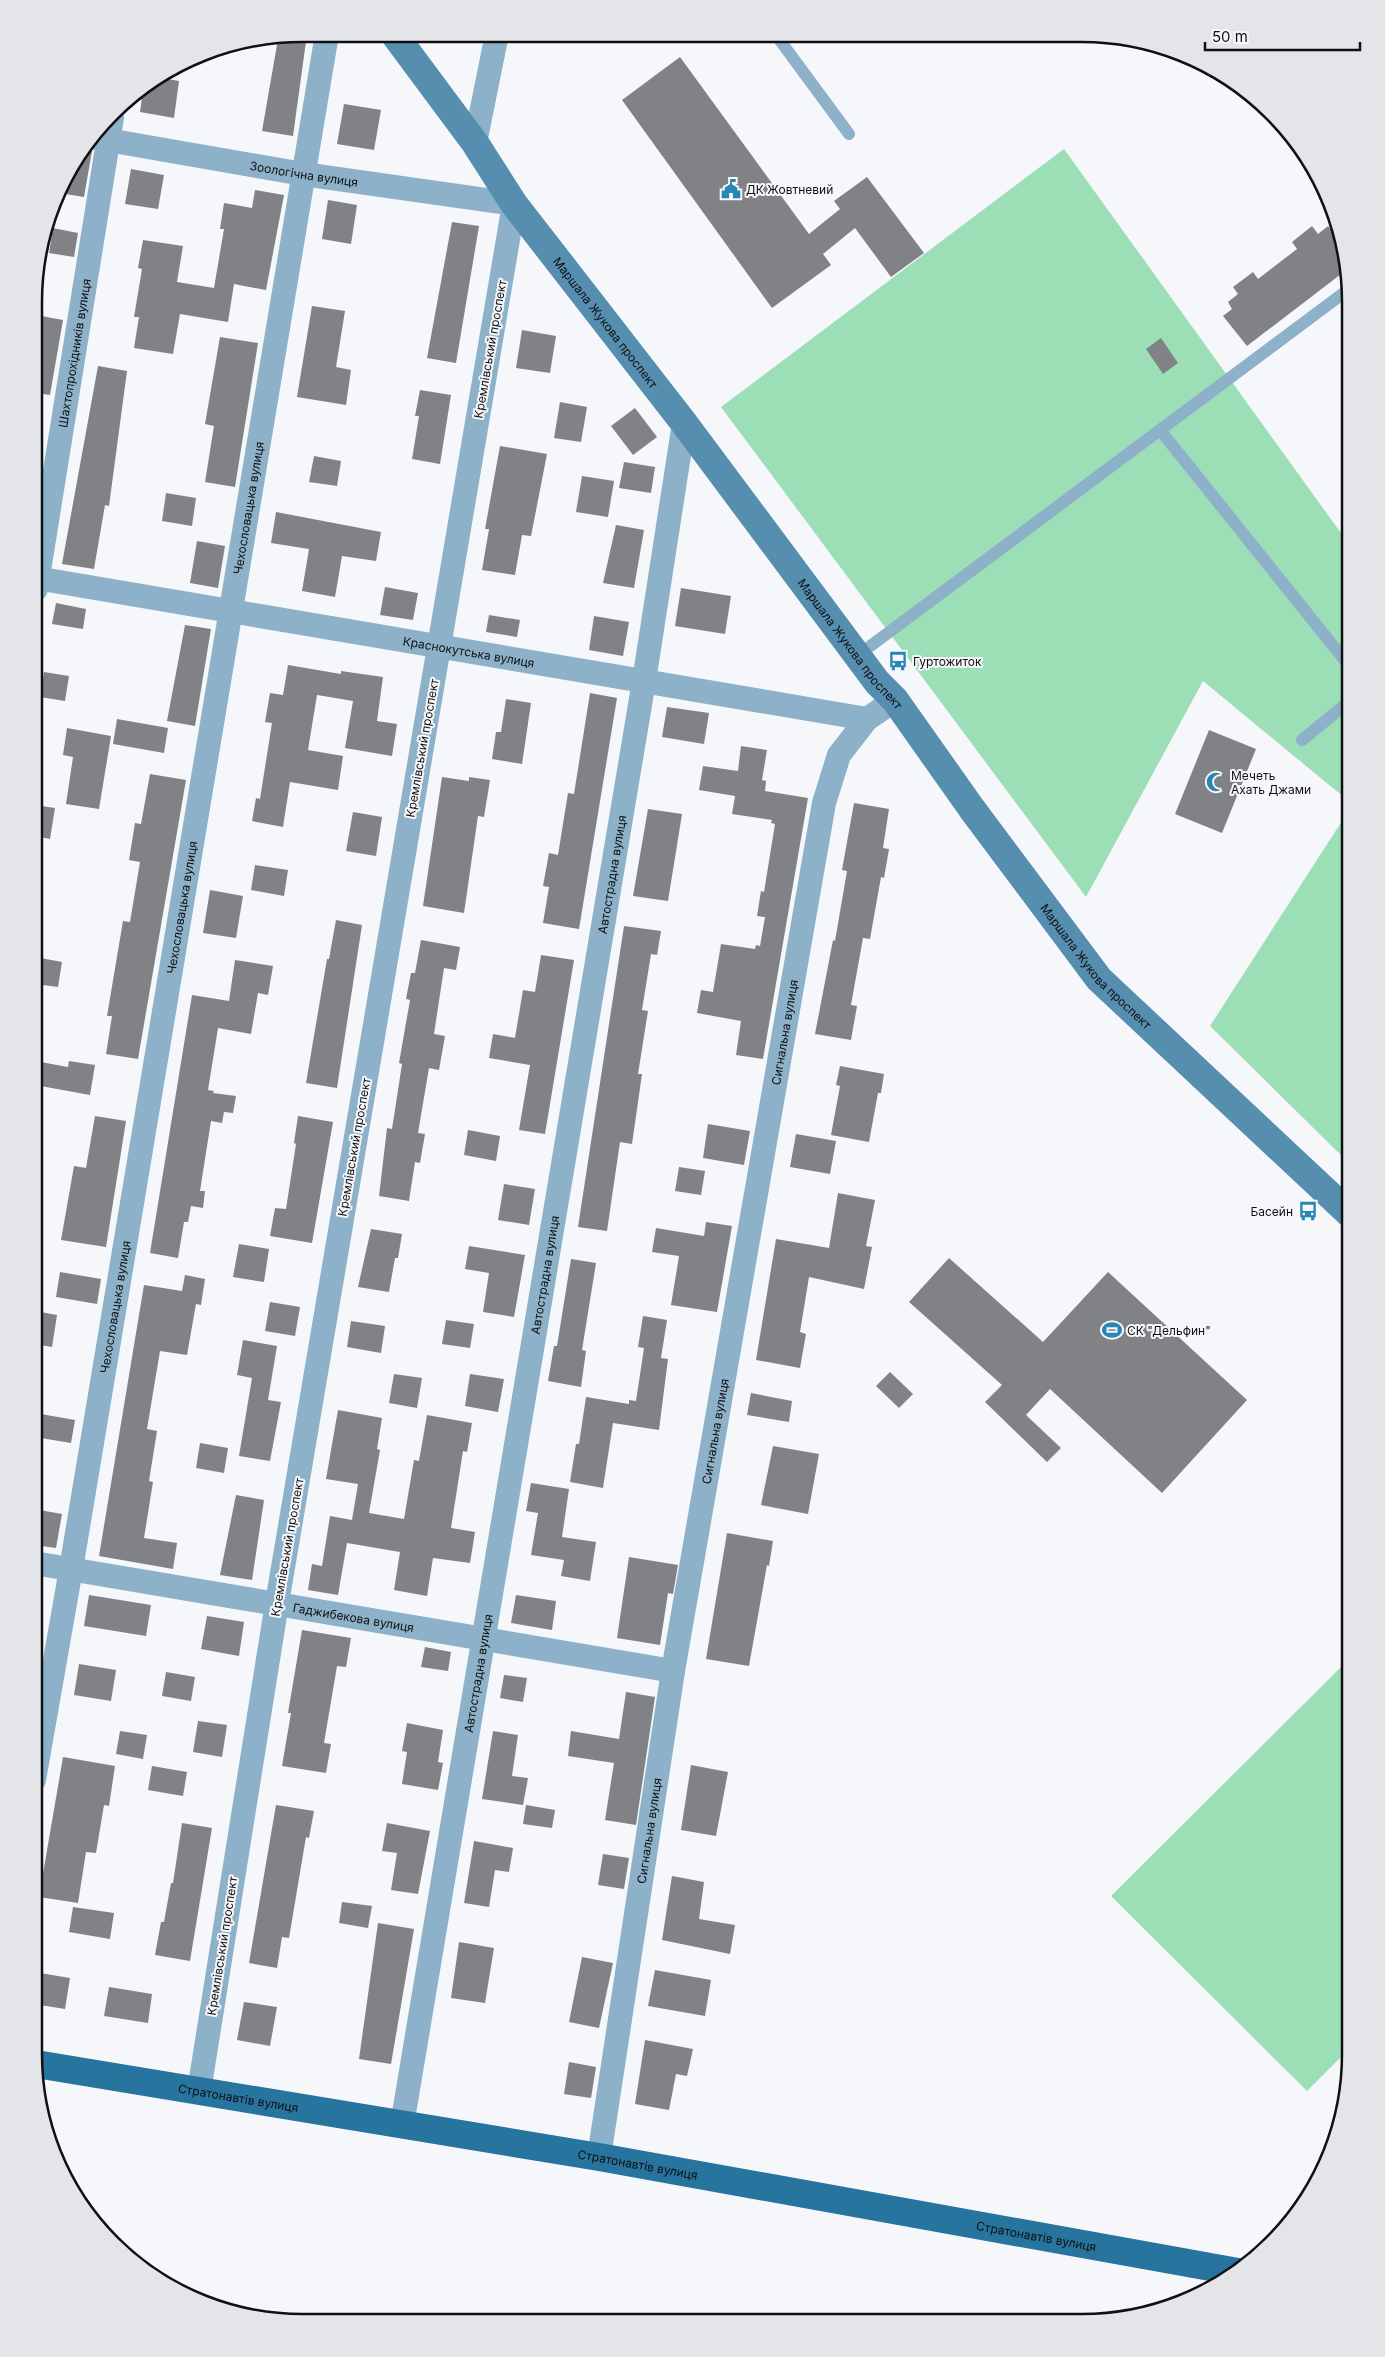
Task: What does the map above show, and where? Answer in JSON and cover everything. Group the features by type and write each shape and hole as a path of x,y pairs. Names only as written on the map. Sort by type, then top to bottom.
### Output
{"main road":[{"name":"Стратонавтів вулиця","path":"43,2065 598,2157 1228,2270"}],"street":[{"name":"Чехословацька вулиця","path":"42,1735 232,611 326,42"},
{"name":"Маршала Жукова проспект","path":"400,42 475,143 514,204 684,423 857,656 877,682 895,700 972,809 1099,979 1342,1207"},
{"path":"475,143 495,42"},
{"name":"Зоологічна вулиця","path":"102,139 303,174 514,204"},
{"name":"Шахтопрохідників вулиця","path":"42,542 102,139"},
{"name":"Кремлівський проспект","path":"198,2091 277,1603 514,204"},
{"name":"Автострадна вулиця","path":"402,2124 644,681 684,423"},
{"name":"Краснокутська вулиця","path":"42,583 232,611 868,719"},
{"path":"868,719 895,700"},
{"name":"Сигнальна вулиця","path":"598,2157 673,1671 824,803 838,755 868,719"},
{"name":"Гаджибекова вулиця","path":"42,1565 673,1671"}],"lane":[{"path":"781,42 849,134"},
{"path":"857,656 1342,294"},
{"path":"1160,430 1342,657"},
{"path":"1302,740 1342,707"}],"green space":[{"path":"1064,149 1342,535 1342,796 1203,681 1086,897 721,407"},
{"path":"1342,821 1342,1156 1210,1026"},
{"path":"1342,1666 1342,2056 1307,2091 1111,1896"}],"building":[{"path":"306,42 293,136 262,131 277,44"},
{"name":"ДК Жовтневий","path":"680,57 809,234 840,209 834,201 867,177 924,253 891,277 855,228 823,254 831,265 772,308 622,100"},
{"path":"169,79 179,81 174,118 140,112 142,98 144,96"},
{"path":"344,104 381,110 374,150 337,144"},
{"path":"91,151 92,151 84,197 66,194 77,172"},
{"path":"131,169 164,175 158,209 125,204"},
{"path":"255,190 284,195 266,290 234,284 228,322 180,314 173,354 134,348 139,317 134,317 142,269 138,268 143,240 183,246 177,282 214,288 224,229 220,229 224,203 252,208"},
{"path":"328,200 357,205 351,244 322,239"},
{"path":"452,222 479,226 456,363 427,358"},
{"path":"1312,226 1318,234 1328,226 1334,235 1341,274 1247,346 1223,316 1232,309 1228,302 1238,294 1233,287 1253,272 1258,279 1297,249 1292,242"},
{"path":"53,228 78,233 74,257 49,253"},
{"path":"312,306 345,311 336,367 351,370 346,405 297,397"},
{"path":"42,316 63,320 50,395 42,394"},
{"path":"522,330 556,336 550,373 516,368"},
{"path":"220,337 258,343 235,487 205,482 214,426 205,424"},
{"path":"1161,338 1178,363 1163,374 1146,349"},
{"path":"98,366 127,371 109,506 105,505 94,569 62,564"},
{"path":"420,390 451,395 440,464 412,459 419,416 415,416"},
{"path":"560,402 587,407 581,442 554,438"},
{"path":"635,408 657,437 633,455 611,426"},
{"path":"500,446 547,454 531,536 522,535 515,575 482,570 489,529 485,529"},
{"path":"314,456 341,461 337,486 309,482"},
{"path":"624,462 655,467 651,493 619,488"},
{"path":"582,476 614,481 608,517 576,512"},
{"path":"166,493 196,498 192,526 162,521"},
{"path":"276,512 381,532 376,561 342,556 335,597 302,591 309,549 271,543"},
{"path":"616,525 644,530 634,588 603,583"},
{"path":"197,541 225,546 218,588 190,583"},
{"path":"385,587 418,593 413,620 380,615"},
{"path":"681,588 731,596 725,634 675,626"},
{"path":"56,603 86,609 83,629 52,624"},
{"path":"489,615 520,620 517,637 486,632"},
{"path":"594,616 629,622 623,656 589,650"},
{"path":"185,625 211,629 195,726 167,721"},
{"path":"288,665 341,674 341,671 383,677 377,721 397,724 392,756 345,748 353,701 317,695 308,750 343,756 338,790 290,782 283,827 252,821 256,798 260,799 272,723 265,722 270,693 283,695"},
{"path":"44,672 69,676 65,701 42,697"},
{"path":"590,693 617,698 579,929 543,923 549,887 543,886 549,853 558,855 568,793 574,794"},
{"path":"506,699 531,703 522,764 492,759 496,732 501,732"},
{"path":"667,707 709,713 704,744 662,737"},
{"path":"117,719 168,728 164,753 113,744"},
{"path":"67,728 111,736 99,809 66,804 73,757 63,755"},
{"name":"Мечеть Ахать Джами","path":"1209,730 1256,749 1222,833 1175,814"},
{"path":"741,746 767,750 762,780 766,781 765,791 808,798 763,1059 736,1055 741,1021 697,1013 701,990 713,992 721,944 755,949 756,945 760,946 765,917 757,916 761,891 764,892 775,824 771,823 772,820 732,814 735,796 699,790 703,766 738,771"},
{"path":"150,774 186,780 138,1059 106,1054 112,1016 107,1016 123,921 130,922 140,862 129,860 135,823 141,824"},
{"path":"442,777 469,781 469,777 490,780 484,817 478,816 464,913 423,906"},
{"path":"854,803 889,809 883,848 889,849 884,878 881,877 870,939 863,938 851,1005 857,1006 851,1040 815,1034 833,940 835,941 847,871 842,870"},
{"path":"42,806 55,808 50,839 42,837"},
{"path":"648,809 682,814 668,901 633,896"},
{"path":"353,812 382,817 376,856 346,851"},
{"path":"255,865 288,870 284,896 251,890"},
{"path":"210,890 243,896 236,938 203,933"},
{"path":"336,920 362,925 337,1088 306,1083 327,959 329,959"},
{"path":"624,926 661,931 657,955 651,954 642,1010 648,1011 638,1074 642,1074 632,1144 620,1142 607,1231 578,1227"},
{"path":"421,940 460,947 456,970 444,968 434,1034 445,1036 439,1070 429,1068 418,1133 425,1134 420,1163 415,1162 409,1201 379,1196 387,1128 392,1129 402,1064 399,1063 410,1000 406,999 411,973 415,973"},
{"path":"541,955 574,960 545,1134 519,1130 530,1065 489,1058 493,1034 515,1038 523,990 535,992"},
{"path":"42,958 62,962 58,987 42,985"},
{"path":"235,960 273,966 268,995 258,993 251,1034 218,1028 208,1090 214,1091 213,1093 236,1096 233,1113 224,1112 222,1123 211,1121 200,1191 205,1191 203,1208 191,1206 188,1222 184,1222 178,1258 150,1253 192,995 229,1001"},
{"path":"69,1061 95,1065 90,1095 42,1086 42,1062 68,1067"},
{"path":"840,1066 884,1074 881,1093 878,1093 869,1142 831,1135 840,1086 836,1085"},
{"path":"95,1116 126,1121 106,1247 61,1240 74,1166 86,1168"},
{"path":"298,1116 333,1122 312,1243 270,1236 275,1208 286,1209 296,1144 294,1143"},
{"path":"708,1124 750,1131 744,1165 703,1158"},
{"path":"468,1130 500,1136 496,1161 464,1155"},
{"path":"796,1134 836,1141 830,1174 790,1167"},
{"path":"679,1167 705,1171 701,1195 675,1191"},
{"path":"504,1184 535,1189 529,1225 498,1220"},
{"path":"838,1193 875,1200 866,1246 872,1247 864,1289 809,1277 800,1332 806,1334 800,1368 756,1360 776,1239 829,1248"},
{"path":"706,1222 732,1226 717,1312 671,1305 679,1256 652,1252 656,1228 704,1236"},
{"path":"371,1229 402,1234 398,1258 395,1258 389,1292 358,1287"},
{"path":"239,1244 269,1249 264,1282 233,1277"},
{"path":"469,1246 525,1255 514,1317 483,1312 489,1273 465,1269"},
{"name":"СК \"Дельфин\"","path":"949,1258 1043,1342 1108,1272 1247,1400 1162,1493 1050,1389 1026,1415 1061,1448 1047,1462 985,1402 1002,1385 909,1302"},
{"path":"571,1259 596,1263 582,1350 586,1351 581,1387 548,1381 554,1346 557,1346"},
{"path":"60,1272 101,1279 97,1304 56,1297"},
{"path":"185,1275 205,1279 201,1305 196,1304 187,1355 160,1351 147,1429 157,1431 149,1481 153,1482 144,1538 177,1543 173,1569 99,1556 144,1285 182,1291"},
{"path":"270,1302 300,1307 295,1336 265,1331"},
{"path":"42,1312 57,1315 52,1347 42,1345"},
{"path":"643,1316 667,1320 661,1358 668,1359 659,1430 613,1423 603,1488 570,1482 576,1444 579,1444 586,1397 629,1404 629,1400 636,1401 644,1348 638,1347"},
{"path":"446,1320 474,1324 470,1348 442,1344"},
{"path":"351,1321 385,1326 381,1353 347,1347"},
{"path":"243,1340 277,1346 268,1400 281,1402 270,1461 239,1456 252,1378 237,1375"},
{"path":"890,1372 913,1394 899,1408 876,1386"},
{"path":"394,1374 422,1378 417,1408 389,1403"},
{"path":"470,1374 504,1379 498,1412 465,1406"},
{"path":"751,1393 792,1401 789,1422 747,1415"},
{"path":"338,1410 382,1418 377,1449 380,1450 369,1513 404,1519 414,1460 419,1461 427,1415 472,1423 467,1452 463,1451 451,1528 475,1532 470,1563 433,1558 427,1596 394,1590 400,1552 347,1543 338,1595 308,1590 312,1564 322,1566 330,1516 352,1520 358,1484 326,1479"},
{"path":"42,1414 75,1420 71,1443 42,1438"},
{"path":"200,1443 228,1448 224,1473 196,1468"},
{"path":"773,1446 819,1454 808,1514 761,1505"},
{"path":"531,1483 569,1489 562,1537 596,1542 590,1581 561,1576 564,1560 531,1555 538,1513 526,1511"},
{"path":"236,1495 264,1500 252,1580 220,1575"},
{"path":"42,1510 62,1514 56,1548 42,1546"},
{"path":"727,1533 773,1541 749,1666 706,1659"},
{"path":"629,1557 678,1565 673,1594 668,1593 660,1645 617,1638"},
{"path":"89,1595 151,1605 146,1636 84,1626"},
{"path":"516,1595 556,1601 552,1630 511,1623"},
{"path":"207,1616 244,1622 239,1656 201,1649"},
{"path":"302,1630 351,1638 346,1667 337,1666 324,1743 331,1744 326,1773 282,1766 291,1713 288,1713"},
{"path":"425,1647 451,1652 448,1671 421,1667"},
{"path":"79,1664 116,1670 111,1701 74,1695"},
{"path":"166,1672 195,1677 191,1701 162,1696"},
{"path":"504,1675 527,1678 523,1702 500,1698"},
{"path":"626,1692 655,1697 636,1825 605,1820 614,1763 568,1756 571,1731 619,1739"},
{"path":"198,1721 227,1725 222,1757 193,1752"},
{"path":"407,1723 443,1730 438,1762 443,1763 438,1790 402,1784 407,1752 402,1751"},
{"path":"120,1731 147,1735 143,1759 116,1754"},
{"path":"493,1731 518,1735 512,1776 528,1778 523,1805 482,1799"},
{"path":"63,1757 115,1766 109,1806 104,1805 96,1853 86,1852 78,1903 42,1897 42,1880"},
{"path":"691,1765 728,1772 716,1836 681,1830"},
{"path":"152,1766 187,1772 183,1796 148,1790"},
{"path":"276,1805 314,1811 309,1838 306,1837 289,1938 282,1937 277,1968 249,1963"},
{"path":"526,1805 555,1810 552,1828 523,1824"},
{"path":"182,1823 212,1828 190,1961 155,1955 161,1922 164,1922 171,1883 173,1883"},
{"path":"387,1823 430,1831 418,1894 391,1890 397,1853 382,1851"},
{"path":"474,1841 513,1848 509,1872 495,1870 489,1907 464,1903"},
{"path":"603,1854 629,1858 624,1889 598,1885"},
{"path":"672,1876 704,1882 699,1919 735,1925 730,1954 662,1940"},
{"path":"342,1902 372,1906 368,1928 339,1923"},
{"path":"73,1907 114,1913 110,1939 69,1932"},
{"path":"378,1923 414,1929 391,2064 359,2059"},
{"path":"459,1942 494,1948 485,2003 451,1998"},
{"path":"582,1957 613,1963 599,2028 569,2022"},
{"path":"655,1970 711,1980 705,2016 648,2006"},
{"path":"42,1973 70,1978 65,2009 42,2005"},
{"path":"109,1987 152,1994 148,2023 104,2016"},
{"path":"244,2002 277,2007 270,2046 237,2040"},
{"path":"645,2040 693,2049 687,2076 676,2074 669,2110 635,2104"},
{"path":"569,2062 596,2067 591,2098 564,2094"}],"place":[{"name":"ДК Жовтневий","path":"731,189"},
{"name":"Гуртожиток","path":"898,661"},
{"name":"Мечеть Ахать Джами","path":"1216,782"},
{"name":"Басейн","path":"1308,1211"},
{"name":"СК \"Дельфин\"","path":"1112,1330"}]}
